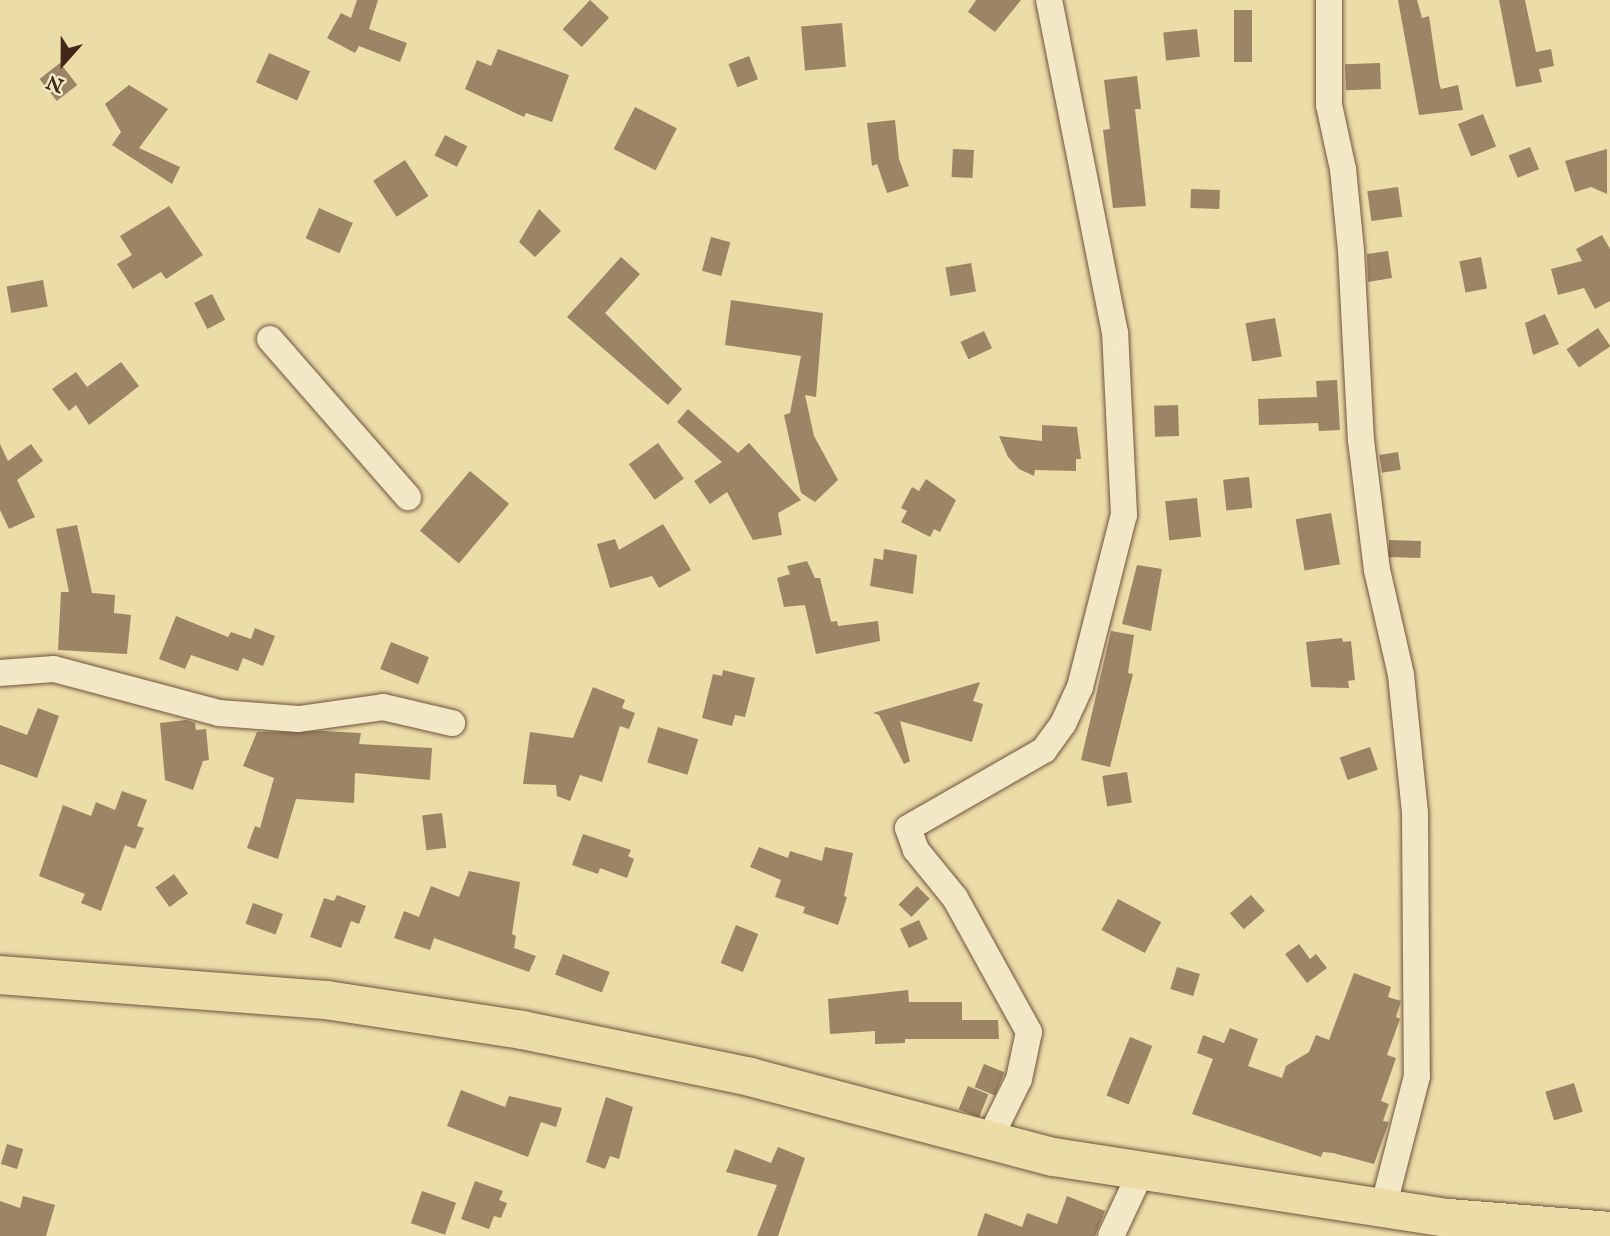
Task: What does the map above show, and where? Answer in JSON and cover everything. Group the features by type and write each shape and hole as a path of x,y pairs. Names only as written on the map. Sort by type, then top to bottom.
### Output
{"highway":[{"path":"0,975 313,999 522,1030 750,1077 988,1142 1142,1172 1383,1208 1461,1227 1610,1231"}],"street":[{"path":"988,1142 1019,1079 1030,1032 955,898 916,850 908,828 1044,750 1063,724 1080,687 1124,515 1115,333 1049,0"},
{"path":"1329,0 1329,105 1343,169 1351,251 1361,440 1377,570 1401,675 1415,813 1417,1076 1383,1208"},
{"path":"270,340 408,497"},
{"path":"0,673 54,669 219,713 299,719 383,707 452,723"},
{"path":"1111,1236 1142,1172"}],"building":[{"path":"357,0 378,0 369,29 407,43 400,62 359,46 355,53 327,38 341,13 351,18"},
{"path":"590,0 609,18 582,47 563,29"},
{"path":"976,0 1021,0 995,32 968,12"},
{"path":"1398,0 1417,0 1422,18 1429,16 1441,89 1458,85 1463,110 1419,115"},
{"path":"1499,0 1525,0 1536,52 1551,49 1554,66 1539,69 1542,82 1516,87"},
{"path":"1234,10 1252,10 1252,62 1234,62"},
{"path":"842,23 846,67 805,70 801,27"},
{"path":"1197,29 1200,57 1166,60 1163,33"},
{"path":"498,49 569,75 552,122 526,113 524,117 465,89 477,60 491,66"},
{"path":"269,53 310,71 297,101 256,82"},
{"path":"749,56 758,79 737,87 728,64"},
{"path":"60,63 77,85 57,101 40,79"},
{"path":"1380,63 1381,89 1346,90 1345,64"},
{"path":"1137,76 1141,109 1135,109 1146,206 1113,208 1103,130 1110,129 1104,80"},
{"path":"129,85 168,109 139,148 180,167 172,184 112,145 121,132 105,104"},
{"path":"635,107 677,128 656,170 614,149"},
{"path":"1483,114 1496,146 1471,157 1458,124"},
{"path":"895,120 899,159 909,186 887,193 877,164 872,166 867,123"},
{"path":"445,135 467,146 457,167 435,155"},
{"path":"1530,147 1539,169 1518,178 1509,156"},
{"path":"953,149 974,150 973,178 952,177"},
{"path":"1607,149 1607,194 1591,187 1575,192 1565,161"},
{"path":"405,160 428,196 397,217 373,181"},
{"path":"1398,187 1402,217 1371,221 1367,191"},
{"path":"1191,189 1220,190 1219,209 1190,208"},
{"path":"169,206 203,255 166,279 161,272 133,289 117,264 132,255 120,236"},
{"path":"319,208 353,223 339,253 306,238"},
{"path":"539,209 561,231 535,257 519,242"},
{"path":"1602,235 1610,249 1610,301 1595,309 1584,288 1558,295 1551,269 1582,261 1576,249"},
{"path":"711,237 730,242 721,276 702,271"},
{"path":"1388,251 1392,278 1368,282 1367,254"},
{"path":"621,257 640,274 605,313 682,389 668,405 567,317"},
{"path":"1481,257 1487,288 1466,293 1459,261"},
{"path":"971,263 976,292 950,296 945,268"},
{"path":"43,280 48,307 11,313 7,286"},
{"path":"212,294 225,320 207,329 194,303"},
{"path":"731,300 823,313 816,397 805,395 814,436 838,480 815,502 801,493 784,415 790,413 801,356 725,345"},
{"path":"1545,314 1559,344 1533,355 1525,323"},
{"path":"1275,318 1282,356 1252,362 1245,323"},
{"path":"1598,328 1610,346 1579,367 1566,349"},
{"path":"984,331 992,348 968,359 960,342"},
{"path":"121,362 139,386 89,425 76,405 69,411 52,389 76,372 87,387"},
{"path":"1337,380 1340,430 1319,431 1318,423 1259,425 1258,399 1317,397 1316,381"},
{"path":"1178,405 1179,436 1155,437 1154,406"},
{"path":"688,409 738,453 749,443 801,500 778,513 782,535 753,540 727,492 710,504 694,481 722,462 677,422"},
{"path":"1042,425 1077,427 1081,459 1076,459 1076,471 1035,470 1034,476 1019,469 1008,457 999,436 1042,441"},
{"path":"658,443 684,479 655,500 629,464"},
{"path":"0,444 8,461 31,444 43,461 17,480 35,517 9,529 0,510"},
{"path":"1398,452 1401,470 1382,473 1379,455"},
{"path":"470,471 509,504 459,564 420,531"},
{"path":"1249,477 1252,508 1226,511 1223,480"},
{"path":"926,479 956,500 940,532 934,529 930,537 901,522 907,511 901,508 912,487 919,491"},
{"path":"1197,498 1201,537 1169,540 1165,501"},
{"path":"1331,513 1340,564 1305,570 1296,519"},
{"path":"663,524 691,570 659,588 652,576 610,588 597,544 615,539 619,550"},
{"path":"77,525 92,593 115,595 114,613 131,615 127,654 58,650 61,592 69,592 56,529"},
{"path":"1389,540 1421,541 1420,558 1388,557"},
{"path":"884,549 917,555 913,594 870,586 874,558 883,560"},
{"path":"807,561 815,578 820,578 831,622 837,621 838,626 878,621 880,641 816,654 805,605 784,607 777,578 790,574 787,566"},
{"path":"1137,565 1162,569 1151,631 1122,624"},
{"path":"176,616 228,637 231,632 251,639 255,628 275,636 263,666 243,658 238,671 191,655 185,669 159,659"},
{"path":"1111,631 1134,635 1128,673 1133,674 1110,767 1081,760"},
{"path":"1342,638 1343,642 1351,641 1355,680 1348,681 1349,688 1311,687 1306,642"},
{"path":"391,642 429,657 418,684 380,669"},
{"path":"723,670 755,678 745,717 735,715 732,726 702,718 713,674 722,676"},
{"path":"980,682 973,701 983,704 972,742 900,721 910,761 904,764 879,715 873,713"},
{"path":"593,687 625,700 622,708 635,713 629,729 620,726 602,782 580,775 570,801 557,796 556,785 523,784 530,732 573,738"},
{"path":"38,708 59,716 37,778 0,764 0,725 27,735"},
{"path":"186,720 195,723 196,730 206,729 209,760 203,761 193,790 165,780 160,723"},
{"path":"658,727 698,739 687,775 647,762"},
{"path":"257,732 361,733 359,744 432,748 430,780 355,773 354,803 296,799 278,859 247,848 255,826 260,828 274,778 243,766"},
{"path":"1370,747 1378,770 1348,780 1340,757"},
{"path":"1127,772 1132,803 1107,807 1102,776"},
{"path":"122,791 147,800 137,826 144,828 135,849 125,845 101,911 81,903 85,894 39,876 63,805 91,816 96,802 115,810"},
{"path":"442,813 446,848 426,850 422,815"},
{"path":"583,834 631,850 628,856 634,859 627,878 600,868 598,874 572,865"},
{"path":"759,847 788,858 790,851 822,861 825,847 853,853 844,896 847,897 838,925 803,913 805,907 775,897 781,880 750,867"},
{"path":"469,871 520,882 512,934 516,936 514,948 536,956 529,972 434,938 430,950 394,938 404,911 419,917 431,886 459,897"},
{"path":"174,874 188,893 169,907 155,888"},
{"path":"917,886 930,899 911,917 899,904"},
{"path":"337,895 366,906 359,924 351,921 341,948 310,937 324,898 334,901"},
{"path":"1251,895 1265,911 1244,929 1230,913"},
{"path":"1118,899 1161,922 1145,953 1102,930"},
{"path":"253,903 283,914 276,935 245,924"},
{"path":"919,920 928,939 909,948 900,929"},
{"path":"736,925 758,934 743,972 721,963"},
{"path":"1299,944 1310,959 1316,954 1327,968 1307,983 1285,954"},
{"path":"563,954 610,972 602,992 555,975"},
{"path":"1177,967 1200,974 1193,996 1170,989"},
{"path":"1354,973 1391,987 1388,997 1401,1001 1396,1017 1400,1019 1387,1055 1396,1058 1381,1101 1389,1104 1383,1121 1389,1122 1374,1164 1333,1153 1323,1152 1321,1157 1192,1114 1213,1059 1197,1053 1203,1035 1224,1043 1230,1028 1258,1039 1248,1066 1282,1078 1286,1066 1309,1052 1316,1035 1329,1040"},
{"path":"908,990 909,1002 962,1002 962,1020 998,1020 999,1039 905,1039 905,1043 875,1044 875,1031 830,1034 828,999"},
{"path":"1130,1037 1152,1046 1129,1104 1106,1095"},
{"path":"984,1064 1004,1072 995,1095 975,1087"},
{"path":"1574,1083 1583,1112 1554,1120 1545,1092"},
{"path":"968,1086 988,1094 979,1117 959,1109"},
{"path":"461,1090 505,1107 509,1096 562,1108 556,1127 541,1122 528,1157 447,1126"},
{"path":"606,1097 633,1107 619,1159 610,1156 605,1169 586,1162"},
{"path":"7,1144 23,1149 17,1169 1,1164"},
{"path":"778,1147 805,1158 778,1236 757,1236 777,1185 726,1172 735,1149 771,1163"},
{"path":"475,1181 503,1191 499,1200 507,1203 501,1218 494,1216 489,1229 461,1219"},
{"path":"422,1191 456,1203 445,1235 411,1223"},
{"path":"23,1196 55,1205 46,1236 0,1236 0,1201 20,1208"},
{"path":"1067,1196 1105,1211 1095,1236 977,1236 985,1213 1022,1227 1027,1213 1057,1224"}]}
